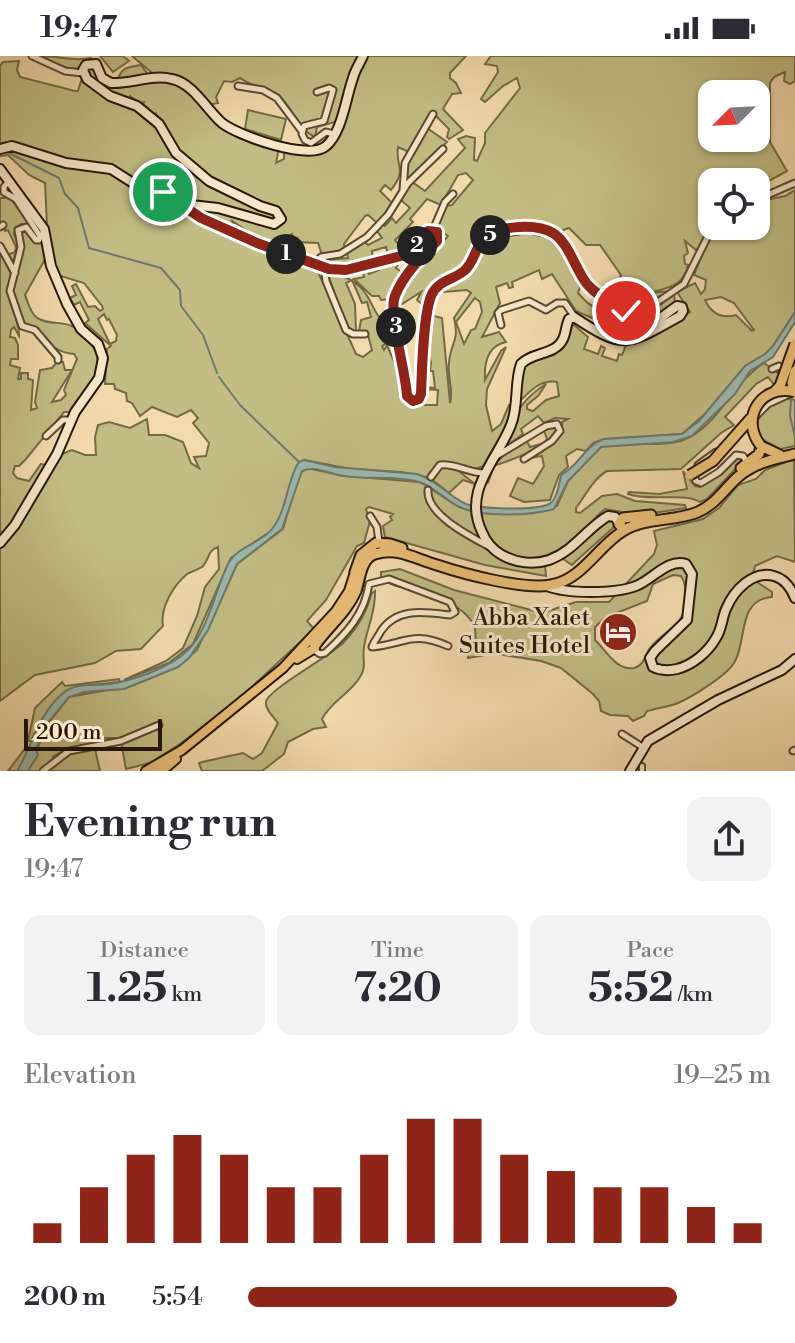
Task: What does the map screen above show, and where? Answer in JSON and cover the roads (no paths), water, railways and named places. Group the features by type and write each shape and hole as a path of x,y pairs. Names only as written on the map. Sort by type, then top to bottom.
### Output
{"highway":[{"path":"690,475 708,465 734,439 760,400 780,386 795,344"},
{"path":"775,391 795,391 792,383 795,371"},
{"path":"379,547 464,572 547,586 568,577 626,525 694,508 711,498 761,452 752,416"},
{"path":"734,439 747,433 771,453 783,456"},
{"path":"754,461 795,454"},
{"path":"355,572 361,555 379,547 518,579 568,577"},
{"path":"311,645 347,606 364,564 379,547"}],"main road":[{"path":"167,196 173,193 191,205 218,208 274,224 281,219 276,211 250,202 200,175 176,153 153,119 133,103 110,96 83,73 85,66 93,63 102,78 111,83 175,79 231,129 303,152 323,149 328,144 345,109 363,56"},
{"path":"2,148 12,146 66,163 108,168 127,181 159,190 201,218 325,267 346,270 405,255 426,233 433,230 438,236 437,241 417,262 394,300 394,316 410,400 417,401 421,394 427,313 433,293 439,285 468,268 481,243 494,233 528,228 553,233 563,243 583,278 621,318 632,323 659,319 677,306 682,307 683,311 648,335 626,341 595,332 574,317 567,321 564,337 558,346 528,357 521,364 512,423 478,488 475,511 485,539 510,558 535,563 554,558 579,541 604,512 615,512 626,525"},
{"path":"0,169 44,229 51,266 67,304 81,329 98,344 103,358 99,378 71,420 57,454 15,525 0,543"},
{"path":"547,586 572,592 633,587 672,564 686,564 692,574 687,620 650,658 653,667 662,671 685,666 700,657 716,638 732,598 751,579 762,575 780,578 795,598"},
{"path":"146,771 160,767 311,645 344,600 355,572"},
{"path":"568,577 564,589 572,592"},
{"path":"630,771 648,741 708,706 782,670 795,659"}],"street":[{"path":"32,56 65,71 83,73"},
{"path":"238,86 263,90 277,98 305,140 311,143 326,132 334,134"},
{"path":"301,130 326,117 333,90 329,88 317,92"},
{"path":"403,191 405,163 433,114"},
{"path":"314,264 321,257 340,254 367,237 388,215 414,176 443,149"},
{"path":"9,182 4,192 16,199 40,236 36,240 26,227 18,230 21,247 10,291 20,323 37,332 58,360"},
{"path":"770,194 795,183"},
{"path":"433,230 445,202 453,194"},
{"path":"602,299 634,312 659,301 687,281 706,240"},
{"path":"0,246 15,273"},
{"path":"325,267 326,281 346,330 353,334 365,334"},
{"path":"501,325 498,313 501,310 529,301 546,310 557,303 565,303 574,317"},
{"path":"772,369 779,366 795,383"},
{"path":"754,461 738,455 704,482 698,482 693,475 696,467 742,431 764,407 795,391"},
{"path":"46,436 63,420 71,420"},
{"path":"489,464 514,443 555,423 560,431 552,441 524,459"},
{"path":"431,477 440,465 448,464 483,475"},
{"path":"428,490 428,497 442,518 493,548"},
{"path":"370,516 377,527 379,547"},
{"path":"311,645 320,654 327,651 361,613 369,584 389,579 450,602 455,612 450,615 403,613 394,616 372,647 418,638 433,639 448,646"},
{"path":"43,771 69,751 121,741 159,725"},
{"path":"622,734 644,748"}],"water":[{"path":"795,312 795,322 773,357 750,371 735,394 692,436 673,442 601,447 568,481 554,509 490,514 456,505 419,482 353,477 323,470 302,471 282,529 237,564 208,630 189,658 178,667 124,689 84,692 69,697 46,725 36,749 38,755 28,771 17,771 42,720 63,693 79,686 110,684 140,676 162,668 188,650 201,632 229,562 238,552 267,534 277,521 299,462 304,460 335,467 417,474 473,506 532,508 549,504 554,499 561,475 597,442 682,434 699,421 745,366 773,346"}],"waterway":[{"path":"5,151 59,178 65,194 78,208 89,248 161,268 180,290 181,306 203,335 217,373"},
{"path":"219,377 240,405 299,462"},
{"path":"791,399 790,416 795,437"}],"place":[{"name":"Abba Xalet Suites Hotel","path":"618,632"}]}
